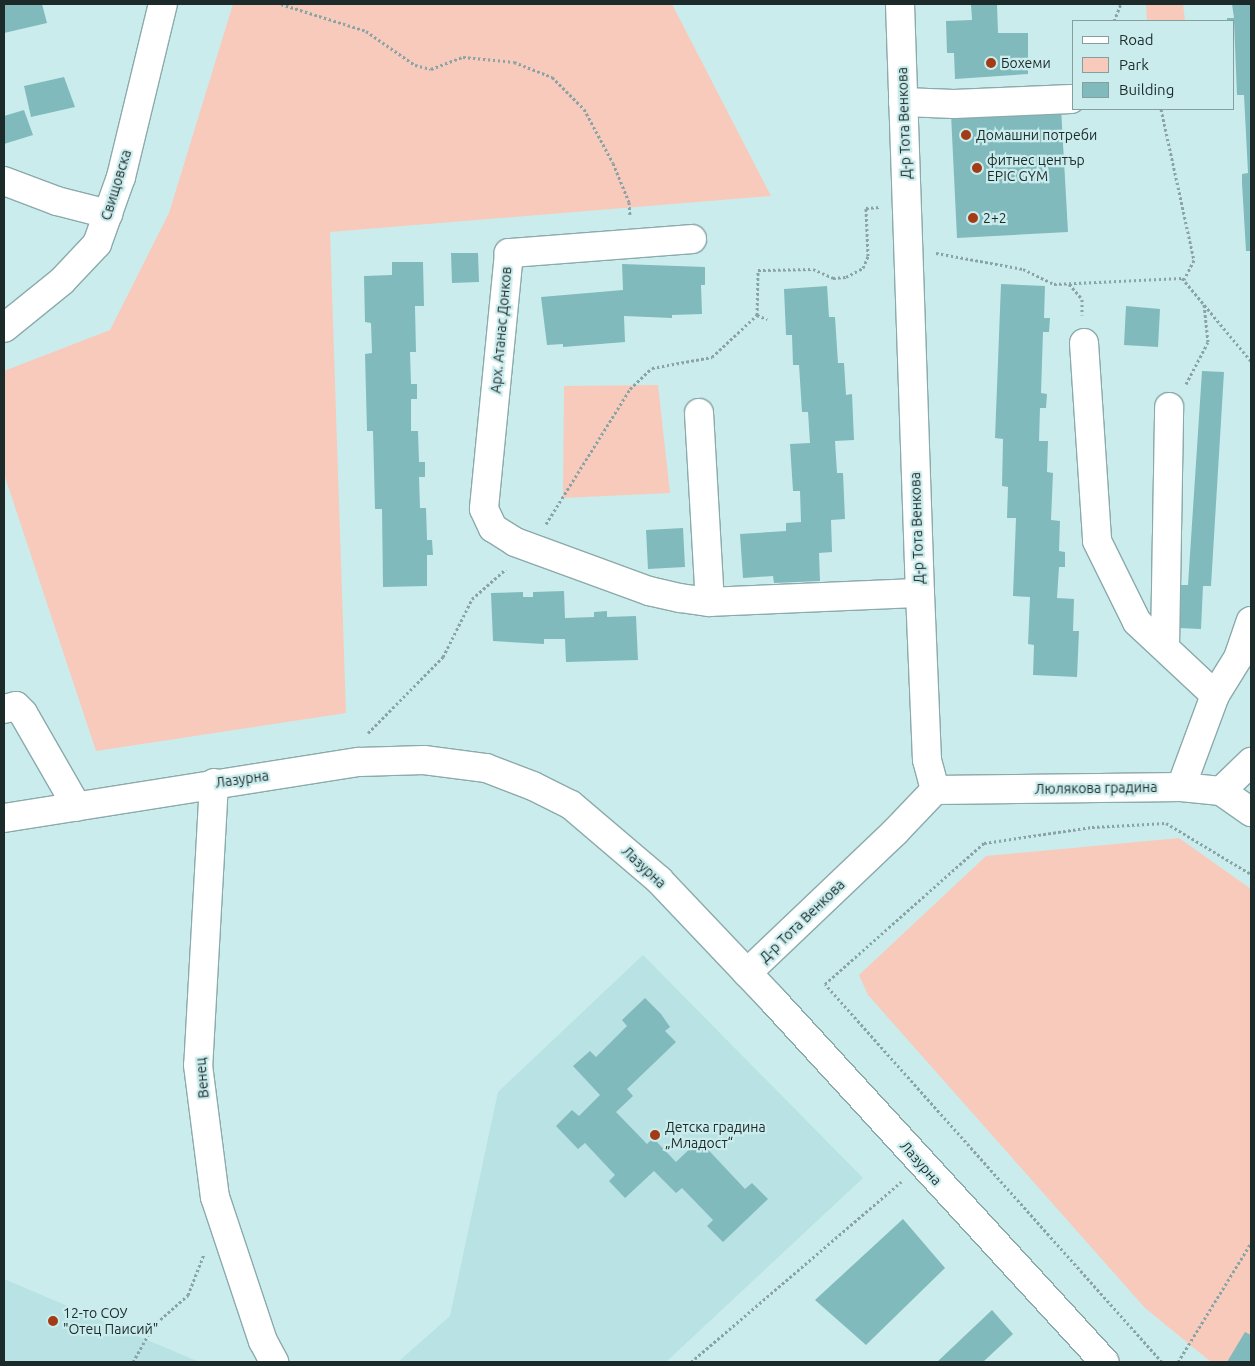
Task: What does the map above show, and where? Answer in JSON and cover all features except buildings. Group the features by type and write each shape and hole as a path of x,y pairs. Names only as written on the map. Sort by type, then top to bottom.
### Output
{"street":[{"name":"Свищовска","path":"4,328 62,281 98,244 121,177 163,4"},
{"name":"Д-р Тота Венкова","path":"748,973 896,832 935,790 927,760 900,4"},
{"path":"903,102 954,104 1071,98"},
{"path":"4,181 57,201 108,214"},
{"name":"Арх. Атанас Донков","path":"532,548 494,528 484,509 509,252 692,239"},
{"path":"1084,343 1097,541 1137,622 1216,694"},
{"path":"1165,646 1170,407"},
{"path":"699,413 710,602"},
{"path":"532,548 649,591 710,602 920,593"},
{"path":"1181,786 1216,694 1238,658 1251,620"},
{"path":"4,709 16,706 23,713 77,807"},
{"name":"Лазурна","path":"4,818 336,765 424,760 486,768 571,805 659,880 748,973 1105,1362"},
{"path":"1221,791 1251,762"},
{"name":"Венец","path":"214,783 198,1065 215,1197 264,1341 274,1362"},
{"name":"Люлякова градина","path":"935,790 1181,786 1221,791 1251,812"}],"path":[{"path":"281,4 366,31 414,65 431,69 463,57 514,62 552,76 584,109 613,163 629,202 631,244"},
{"path":"1114,20 1121,4"},
{"path":"1161,110 1194,260 1184,281"},
{"path":"336,765 443,657 472,599 532,548 630,389 652,368 712,357 757,316 758,270 813,269 833,278 846,277 863,268 868,256 866,208 907,206"},
{"path":"908,249 1024,270 1054,284 1182,278 1251,361"},
{"path":"1069,284 1082,299 1084,343"},
{"path":"1170,407 1193,374 1208,342 1204,304"},
{"path":"757,316 767,319"},
{"path":"1162,1362 825,984 984,843 1092,827 1166,823 1251,874"},
{"path":"691,1362 922,1164"},
{"path":"133,1362 152,1326 188,1295 204,1255 225,1225"},
{"path":"1178,1362 1251,1243"}],"shaded area":[{"name":"Детска градина „Младост“","path":"643,955 863,1178 666,1362 398,1362 450,1316 498,1092"},
{"name":"12-то СОУ \"Отец Паисий\"","path":"4,1279 199,1362 4,1362"}],"green space":[{"path":"233,4 672,4 771,196 330,232 346,713 96,751 4,474 4,371 110,330 169,213"},
{"path":"1146,4 1183,4 1185,20 1147,20"},
{"path":"658,385 670,493 563,498 564,386"},
{"path":"1179,838 1251,889 1251,1362 1211,1362 1145,1308 868,995 859,975 986,856"}],"place":[{"name":"Бохеми","path":"991,63"},
{"name":"Домашни потреби","path":"966,135"},
{"name":"фитнес център EPIC GYM","path":"977,168"},
{"name":"2+2","path":"973,218"},
{"name":"Детска градина „Младост“","path":"655,1135"},
{"name":"12-то СОУ \"Отец Паисий\"","path":"53,1321"}]}
